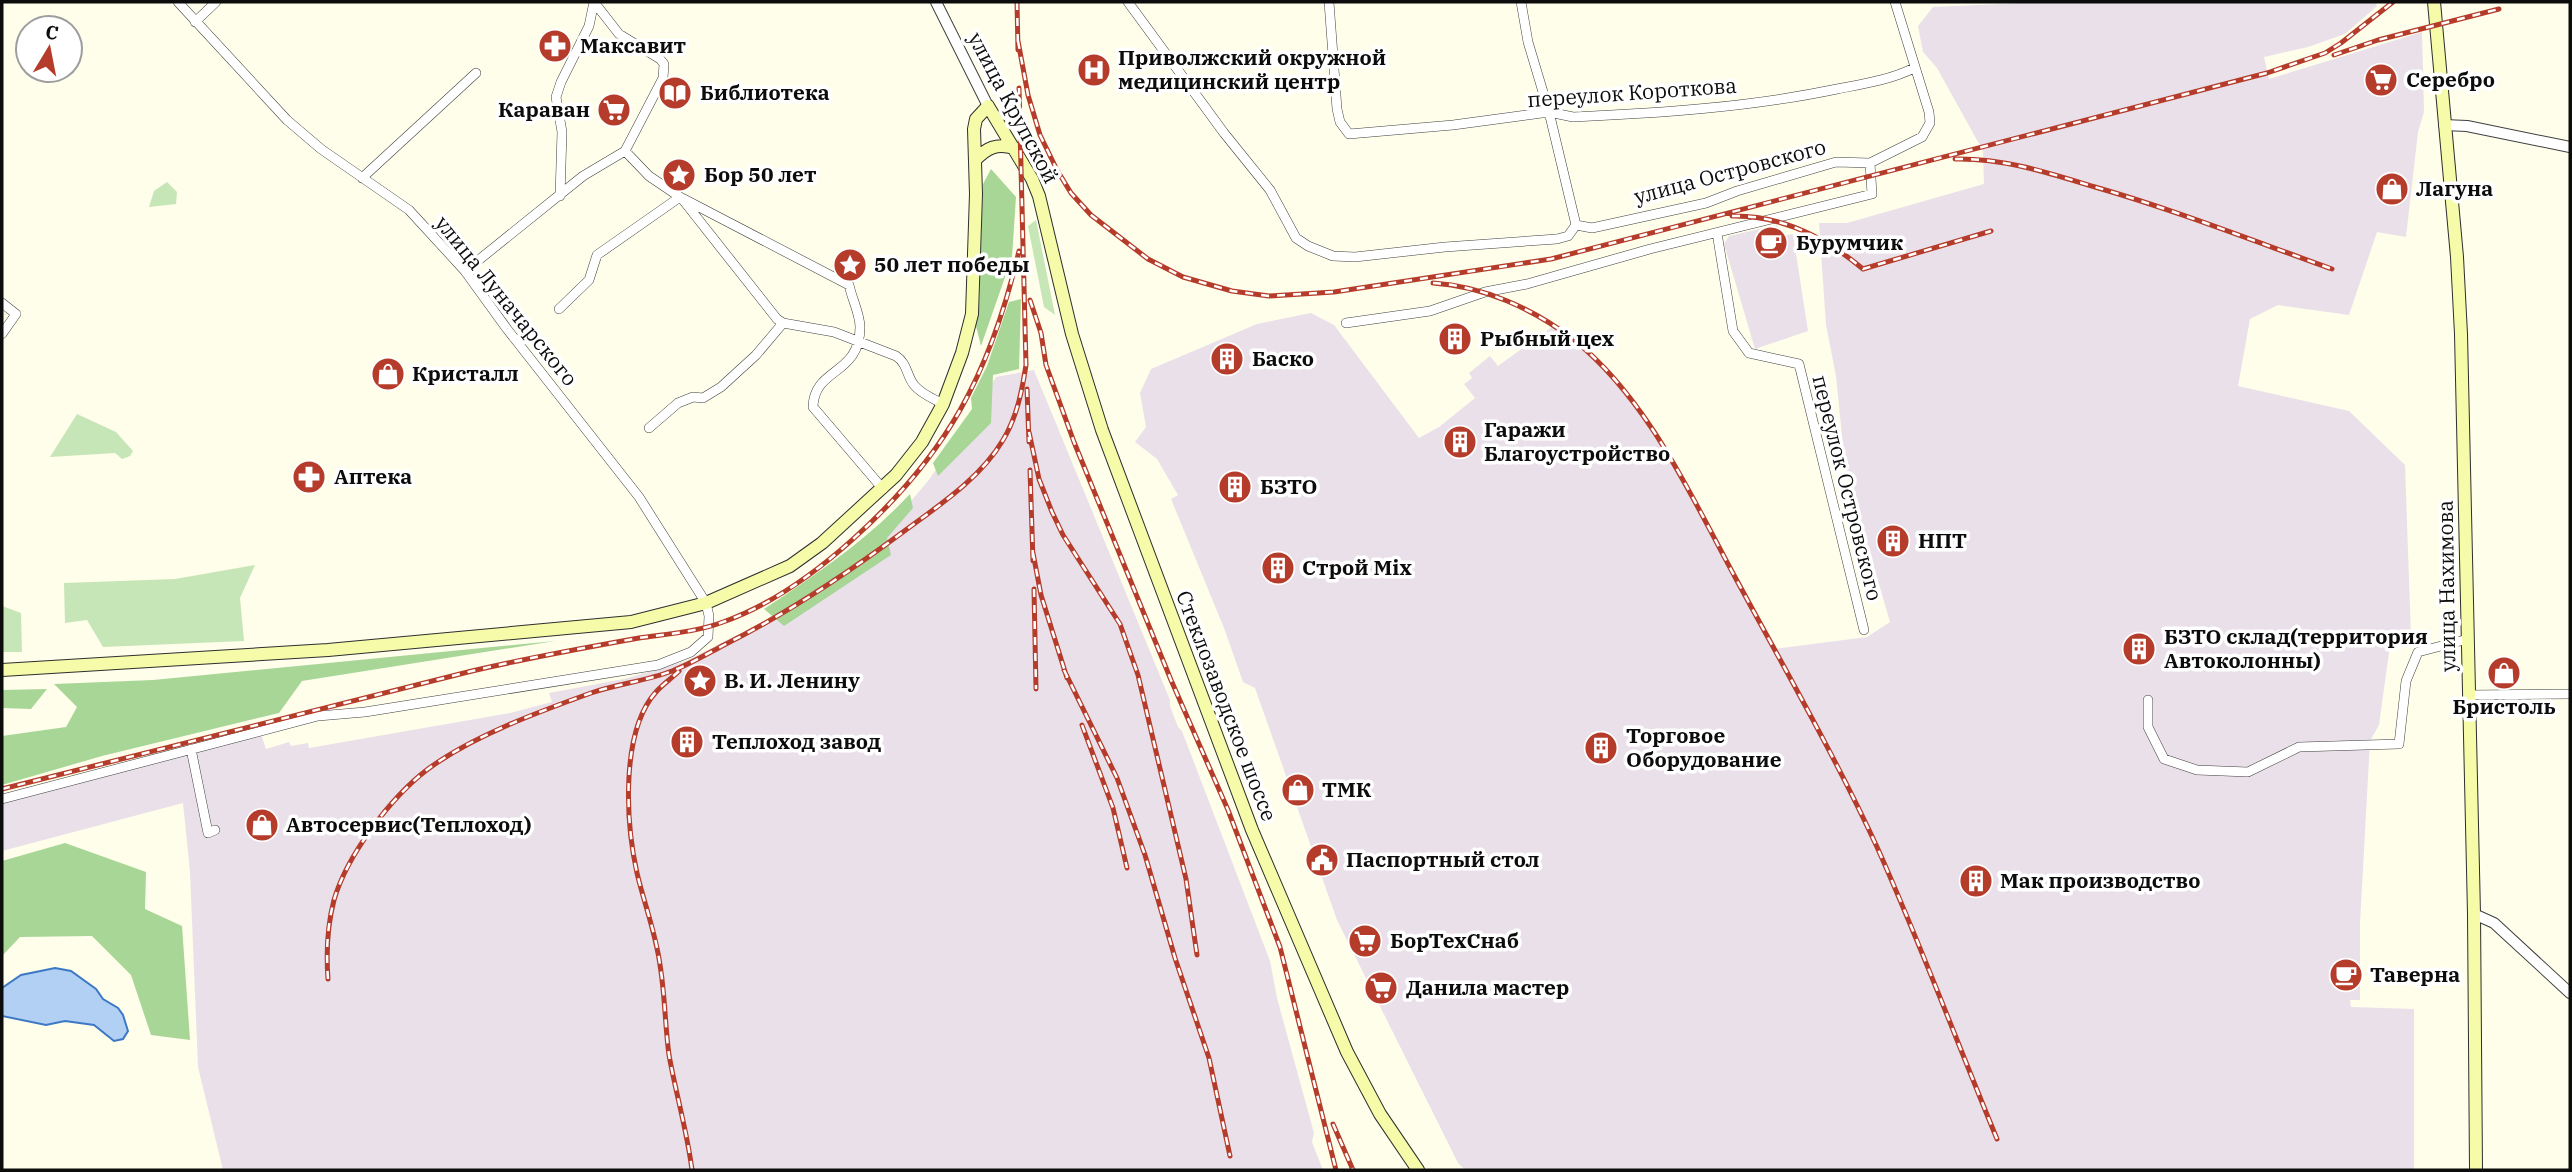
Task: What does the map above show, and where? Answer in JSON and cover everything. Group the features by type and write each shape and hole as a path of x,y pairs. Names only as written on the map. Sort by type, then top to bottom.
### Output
{"main road":[{"name":"улица Нахимова","path":"2434,2 2457,257 2474,914 2476,1170"},
{"name":"улица Крупской","path":"988,106 1039,196 1050,234"},
{"path":"2,670 314,651 631,622 706,603 798,562 883,489 912,456 943,404 962,353 972,314 975,288 974,129 976,118 988,106"},
{"path":"975,160 993,146 1014,148"},
{"name":"Стеклозаводское шоссе","path":"1050,234 1072,334 1102,430 1252,830 1347,1052 1380,1114 1418,1170"}],"street":[{"name":"улица Луначарского","path":"178,2 287,120 321,149 409,209 465,271 507,329 639,497 706,603"},
{"path":"195,22 216,2"},
{"path":"465,271 604,163 625,151 663,78 665,71 660,59 619,34 594,2"},
{"path":"560,196 562,132 556,97 589,26 594,2"},
{"name":"улица Крупской","path":"936,2 988,106"},
{"name":"улица Островского","path":"1128,2 1224,133 1270,190 1296,239 1332,256 1355,257 1556,239 1568,236 1576,225 1592,228 1706,203 1737,191 1836,162 1870,163 1913,143 1927,131 1930,123 1929,112 1914,68"},
{"name":"переулок Короткова","path":"1329,2 1337,109 1340,122 1349,134 1453,125 1549,112 1563,117 1613,115 1746,103 1816,94 1899,76 1914,68"},
{"path":"1521,2 1533,65 1549,112 1576,225"},
{"path":"1895,2 1914,68"},
{"path":"362,177 476,73"},
{"path":"2445,125 2477,128 2570,147"},
{"path":"625,151 649,176 680,197 849,285 860,324 859,342 853,358 818,386 813,396 813,407 883,489"},
{"path":"1346,323 1430,311 1485,292 1527,284 1650,249 1872,194 1870,163"},
{"path":"559,309 589,280 597,255 680,197"},
{"path":"680,197 776,319 783,323 834,332 902,360 917,388 943,404"},
{"name":"переулок Островского","path":"1717,233 1733,331 1749,353 1799,364 1864,630"},
{"path":"2,303 16,314 2,334"},
{"path":"649,428 678,403 693,397 703,398 720,387 756,355 783,323"},
{"path":"2,799 318,716 365,712 658,665 680,658 708,637 709,616 706,603"},
{"path":"2148,700 2148,727 2164,759 2197,770 2248,772 2299,747 2399,744 2406,681 2418,652 2468,639"},
{"path":"2469,695 2570,694"},
{"path":"191,749 208,833 215,830"},
{"path":"2474,914 2494,923 2570,993"}],"shaded area":[{"path":"2048,2 2375,2 2377,6 2345,34 2308,47 2264,57 2269,79 2422,32 2424,112 2418,132 2406,237 2377,232 2349,315 2278,305 2250,319 2238,386 2349,411 2405,465 2411,637 2391,638 2379,725 2370,741 2360,923 2360,1000 2350,1000 2351,1007 2414,1009 2414,1170 1465,1170 1458,1163 1337,920 1255,688 1243,682 1171,499 1178,495 1157,459 1135,442 1146,427 1140,393 1151,369 1257,324 1311,313 1334,325 1419,438 1439,427 1475,398 1464,384 1472,378 1469,373 1490,356 1498,366 1552,327 1574,340 1635,404 1667,452 1774,649 1867,637 1890,622 1845,466 1836,376 1826,325 1819,223 1847,223 1984,184 1983,151 1937,68 1923,52 1918,26 1933,7"},
{"path":"1777,225 1780,236 1793,234 1808,331 1755,349 1724,244 1729,236"},
{"path":"1034,370 1170,700 1178,727 1182,731 1270,961 1277,998 1314,1133 1312,1142 1323,1170 223,1170 198,1067 190,872 183,803 2,851 2,799 260,731 266,749 289,742 291,746 308,743 309,748 510,713 552,702 549,693 624,679 686,661 776,615 889,527 928,481 996,377"}],"green space":[{"path":"991,169 1016,197 1012,257 981,346 975,322 979,309 983,184"},
{"path":"167,182 177,192 176,204 149,207 154,191"},
{"path":"1036,220 1055,315 1044,307 1028,226"},
{"path":"1021,299 1019,369 993,375 991,423 938,476 933,463 972,409 971,398 987,366 1009,302"},
{"path":"77,414 116,432 133,451 130,456 122,459 115,453 50,457"},
{"path":"910,494 913,508 887,538 891,555 784,626 764,609 841,556"},
{"path":"255,565 240,598 244,641 103,647 87,620 65,623 64,583 175,579"},
{"path":"2,606 21,613 22,652 2,652"},
{"path":"555,641 302,681 279,713 102,756 2,785 2,736 66,727 77,707 54,684 153,680"},
{"path":"47,689 31,709 2,708 2,690"},
{"path":"65,843 146,872 145,909 182,926 190,1040 151,1035 131,975 92,936 20,937 2,956 2,861"}],"water":[{"path":"55,968 71,971 96,989 103,999 118,1008 128,1031 123,1039 114,1041 94,1025 65,1021 46,1025 2,1016 2,988 21,975"}],"railway":[{"path":"1017,2 1018,50"},
{"path":"1018,41 1028,95 1040,135 1071,193 1091,215 1148,259 1183,277 1232,291 1269,296 1334,292 1551,259 2267,73 2325,53 2393,2"},
{"path":"2334,55 2378,40 2499,9"},
{"path":"328,979 328,930 334,900 349,864 385,811 428,769 465,746 506,726 591,693 672,671 771,620 838,578 930,512 958,491 994,454 1015,413 1026,365 1019,88"},
{"path":"1955,159 2009,164 2061,177 2185,216 2332,269"},
{"path":"1732,216 1768,220 1802,230 1863,269 1991,231"},
{"path":"2,789 472,671 576,649 703,628 758,607 823,565 852,540 885,508 939,444 960,410 994,336 1019,251"},
{"path":"1433,283 1489,294 1525,309 1559,329 1600,364 1624,391 1666,450 1861,813 1908,919 1997,1139"},
{"path":"1030,300 1041,333 1046,365 1074,442 1171,680 1228,810 1280,947 1336,1170"},
{"path":"1027,389 1029,442"},
{"path":"1029,432 1039,479 1052,512 1063,535 1120,624 1138,675 1186,879 1197,955"},
{"path":"1030,470 1033,561"},
{"path":"1033,553 1041,595 1067,678"},
{"path":"1034,589 1036,689"},
{"path":"1064,670 1117,778 1145,855 1175,958 1209,1058 1230,1156"},
{"path":"679,671 656,692 644,709 636,730 631,754 629,805 633,853 658,953 669,1055 692,1170"},
{"path":"1082,725 1113,808 1127,868"},
{"path":"1333,1124 1353,1170"}],"place":[{"name":"Максавит","path":"555,46"},
{"name":"Приволжский окружной медицинский центр","path":"1094,70"},
{"name":"Серебро","path":"2381,80"},
{"name":"Библиотека","path":"675,93"},
{"name":"Караван","path":"614,110"},
{"name":"Бор 50 лет","path":"679,175"},
{"name":"Лагуна","path":"2392,189"},
{"name":"Бурумчик","path":"1771,243"},
{"name":"50 лет победы","path":"850,265"},
{"name":"Рыбный цех","path":"1455,339"},
{"name":"Баско","path":"1227,359"},
{"name":"Кристалл","path":"388,374"},
{"name":"Гаражи Благоустройство","path":"1460,442"},
{"name":"Аптека","path":"309,477"},
{"name":"БЗТО","path":"1235,487"},
{"name":"НПТ","path":"1893,541"},
{"name":"Строй Mix","path":"1278,568"},
{"name":"БЗТО склад(территория Автоколонны)","path":"2139,649"},
{"name":"Бристоль","path":"2504,673"},
{"name":"В. И. Ленину","path":"700,681"},
{"name":"Теплоход завод","path":"687,742"},
{"name":"Торговое Оборудование","path":"1601,748"},
{"name":"ТМК","path":"1298,790"},
{"name":"Автосервис(Теплоход)","path":"262,825"},
{"name":"Паспортный стол","path":"1322,860"},
{"name":"Мак производство","path":"1976,881"},
{"name":"БорТехСнаб","path":"1365,941"},
{"name":"Таверна","path":"2346,975"},
{"name":"Данила мастер","path":"1381,988"}]}
